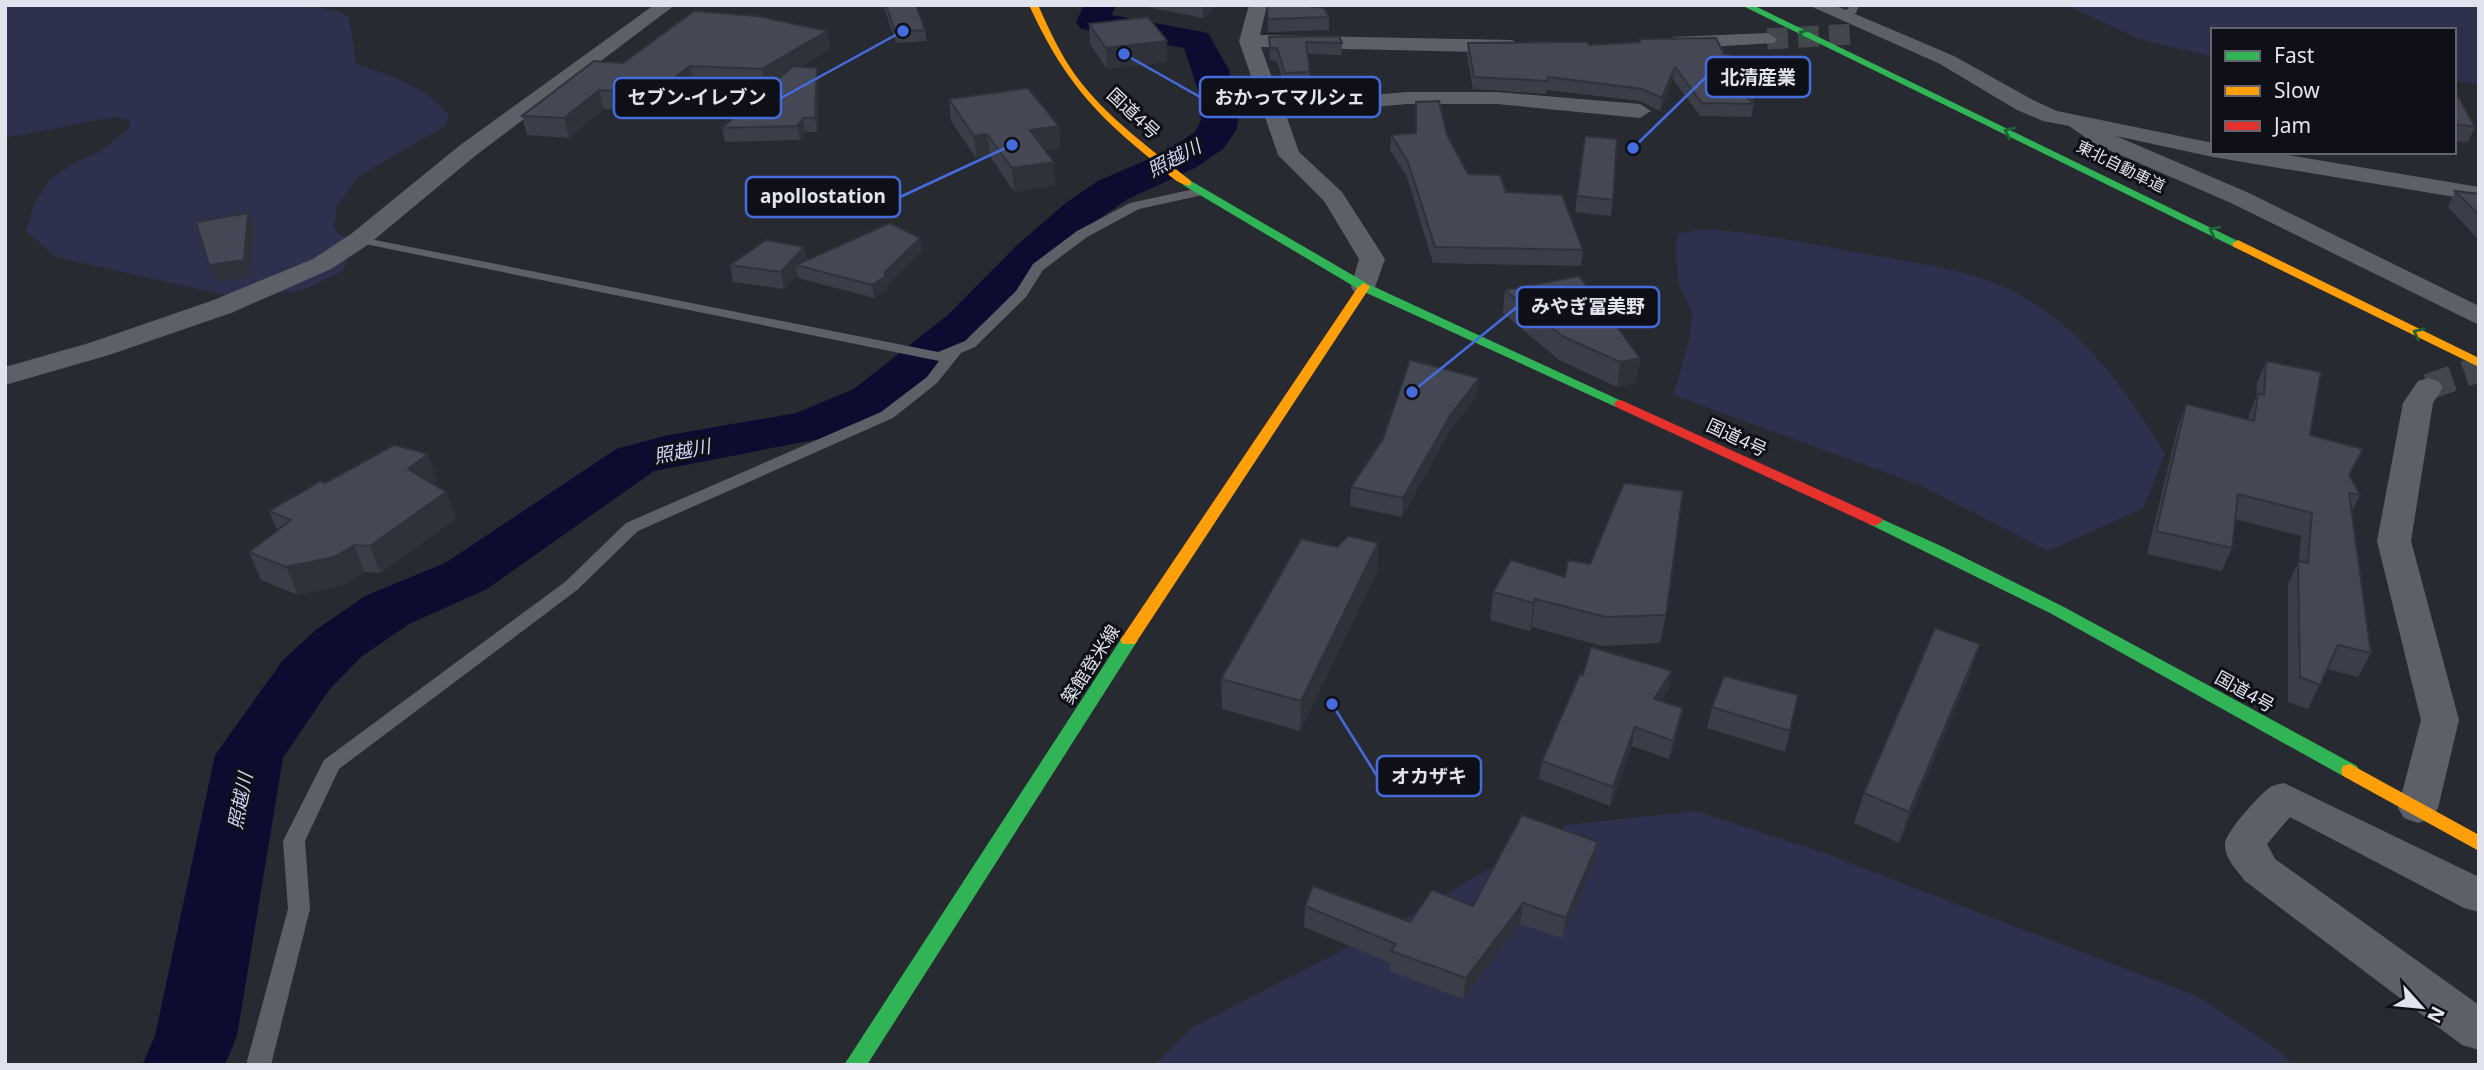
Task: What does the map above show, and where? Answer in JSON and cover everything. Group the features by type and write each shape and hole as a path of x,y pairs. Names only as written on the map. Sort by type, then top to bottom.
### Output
{"main road":[{"name":"国道4号","path":"1033,5 1052,47 1079,87 1149,153 1195,189 1364,287 1937,549 2166,669 2479,844"},
{"name":"東北自動車道","path":"1745,5 2061,156 2479,363"},
{"path":"1779,5 1909,66"},
{"name":"東北自動車道","path":"1985,101 2074,136 2133,171"},
{"name":"築館登米線","path":"855,1065 1209,515 1364,287"}],"street":[{"path":"5,376 99,349 221,307 321,264 360,239 467,151 666,5"},
{"path":"1258,5 1249,41 1289,155 1334,197 1372,259 1364,287"},
{"path":"1816,5 1846,9 1885,36 1947,60 2074,136 2103,139 2240,198 2479,317"},
{"path":"1854,34 1885,36"},
{"path":"1249,41 1328,39 1456,47 1537,46"},
{"path":"1659,44 1767,40"},
{"path":"1273,110 1407,97 1497,98 1640,111"},
{"path":"2074,136 2211,150"},
{"path":"2238,154 2479,194"},
{"path":"2417,808 2440,720 2394,541 2418,403 2428,387"},
{"path":"2479,896 2284,797 2246,841 2247,853 2260,870 2479,1031"}],"lane":[{"path":"360,239 903,351 947,355 970,344 1021,294 1038,267 1082,234 1135,206 1195,189"},
{"path":"258,1065 299,909 294,841 331,765 571,586 632,527 887,415 932,380 947,355"}],"shaded area":[{"path":"5,5 306,5 338,11 349,17 355,63 418,89 449,115 445,126 359,176 337,206 334,229 352,244 343,271 303,290 255,296 225,295 56,257 26,231 34,204 49,180 75,163 101,151 130,127 129,120 115,117 5,138"},
{"path":"2066,5 2479,5 2479,84 2456,81 2456,28 2211,28 2211,57 2139,39"},
{"path":"1708,229 1915,262 1975,276 2007,288 2036,305 2062,324 2109,371 2165,454 2143,508 2048,551 1920,485 1673,395 1689,342 1692,312 1679,284 1675,248 1678,233"},
{"path":"1696,811 1824,853 2199,997 2278,1050 2293,1065 1154,1065 1193,1027 1405,918 1565,825"}],"building":[{"path":"886,5 916,5 925,30 895,32"},
{"path":"1267,5 1324,8 1329,17 1268,19"},
{"path":"694,11 757,16 827,31 762,69 690,66 654,93 599,90 564,118 522,116 594,61 623,63"},
{"path":"1148,17 1167,41 1106,48 1089,24"},
{"path":"1339,36 1342,43 1306,42 1310,72 1285,73 1277,48 1270,48 1269,37"},
{"path":"1716,38 1724,54 1731,55 1755,90 1739,89 1754,104 1702,103 1675,67 1662,98 1642,89 1548,77 1548,81 1474,77 1468,43 1588,42 1589,45 1640,42 1640,39"},
{"path":"793,66 817,68 815,118 803,118 797,126 722,128"},
{"path":"1028,88 1059,126 1030,130 1054,162 1012,168 987,134 974,136 949,99"},
{"path":"2456,96 2458,96 2475,127 2456,124"},
{"path":"1439,101 1447,135 1468,174 1500,175 1506,192 1562,195 1583,250 1435,247 1408,162 1391,135 1416,133 1416,102"},
{"path":"1585,136 1617,139 1613,200 1577,196"},
{"path":"2455,191 2479,194 2479,215"},
{"path":"248,213 244,260 209,265 196,222"},
{"path":"890,223 920,238 885,272 885,277 872,285 796,265"},
{"path":"766,240 804,247 781,272 730,265"},
{"path":"1579,276 1640,358 1620,362 1562,336 1505,290"},
{"path":"1410,360 1479,378 1451,414 1403,498 1351,487 1383,439"},
{"path":"2266,361 2321,372 2310,435 2363,449 2349,475 2360,495 2349,493 2371,653 2338,645 2320,685 2300,677 2298,561 2308,563 2312,513 2238,494 2232,548 2156,531 2186,404 2254,421 2258,393 2264,395"},
{"path":"394,445 428,454 408,469 446,492 370,546 354,545 334,557 286,567 249,552 291,520 269,511 321,481 325,483"},
{"path":"1624,483 1683,491 1666,615 1606,617 1535,599 1533,603 1493,592 1511,560 1565,577 1568,560 1590,564"},
{"path":"1348,536 1378,543 1301,701 1221,679 1301,539 1337,547"},
{"path":"1935,628 1980,644 1909,812 1864,793"},
{"path":"1591,647 1672,671 1654,699 1683,708 1673,741 1635,727 1613,787 1542,761 1580,674 1583,675"},
{"path":"1724,676 1798,695 1790,731 1712,707"},
{"path":"1522,815 1598,842 1566,918 1523,903 1466,978 1391,951 1396,944 1305,906 1313,886 1410,922 1432,890 1473,906"}],"waterway":[{"name":"照越川","path":"183,1065 196,1036 249,755 306,675 339,643 387,610 466,576 635,460 693,446 810,425 866,404 966,324 1033,254 1082,211 1113,190 1181,159 1209,140 1218,129 1221,109 1216,83 1196,40 1093,22 1100,5"}],"tunnel":[{"path":"1767,39 1854,34"},
{"path":"2428,387 2479,369"}],"traffic: fast":[{"path":"1745,5 2238,244"},
{"path":"1187,183 1364,287 1621,404"},
{"path":"1875,521 2056,610 2350,771"},
{"path":"855,1065 1129,640"}],"traffic: slow":[{"path":"1033,5 1059,57 1089,98 1130,137 1187,183"},
{"path":"2238,244 2479,363"},
{"path":"1129,640 1364,287"},
{"path":"2350,771 2479,844"}],"traffic: jam":[{"path":"1621,404 1875,521"}],"place":[{"name":"セブン-イレブン","path":"903,31"},
{"name":"おかってマルシェ","path":"1124,54"},
{"name":"apollostation","path":"1012,145"},
{"name":"北清産業","path":"1633,148"},
{"name":"みやぎ冨美野","path":"1412,392"},
{"name":"オカザキ","path":"1332,704"}]}
